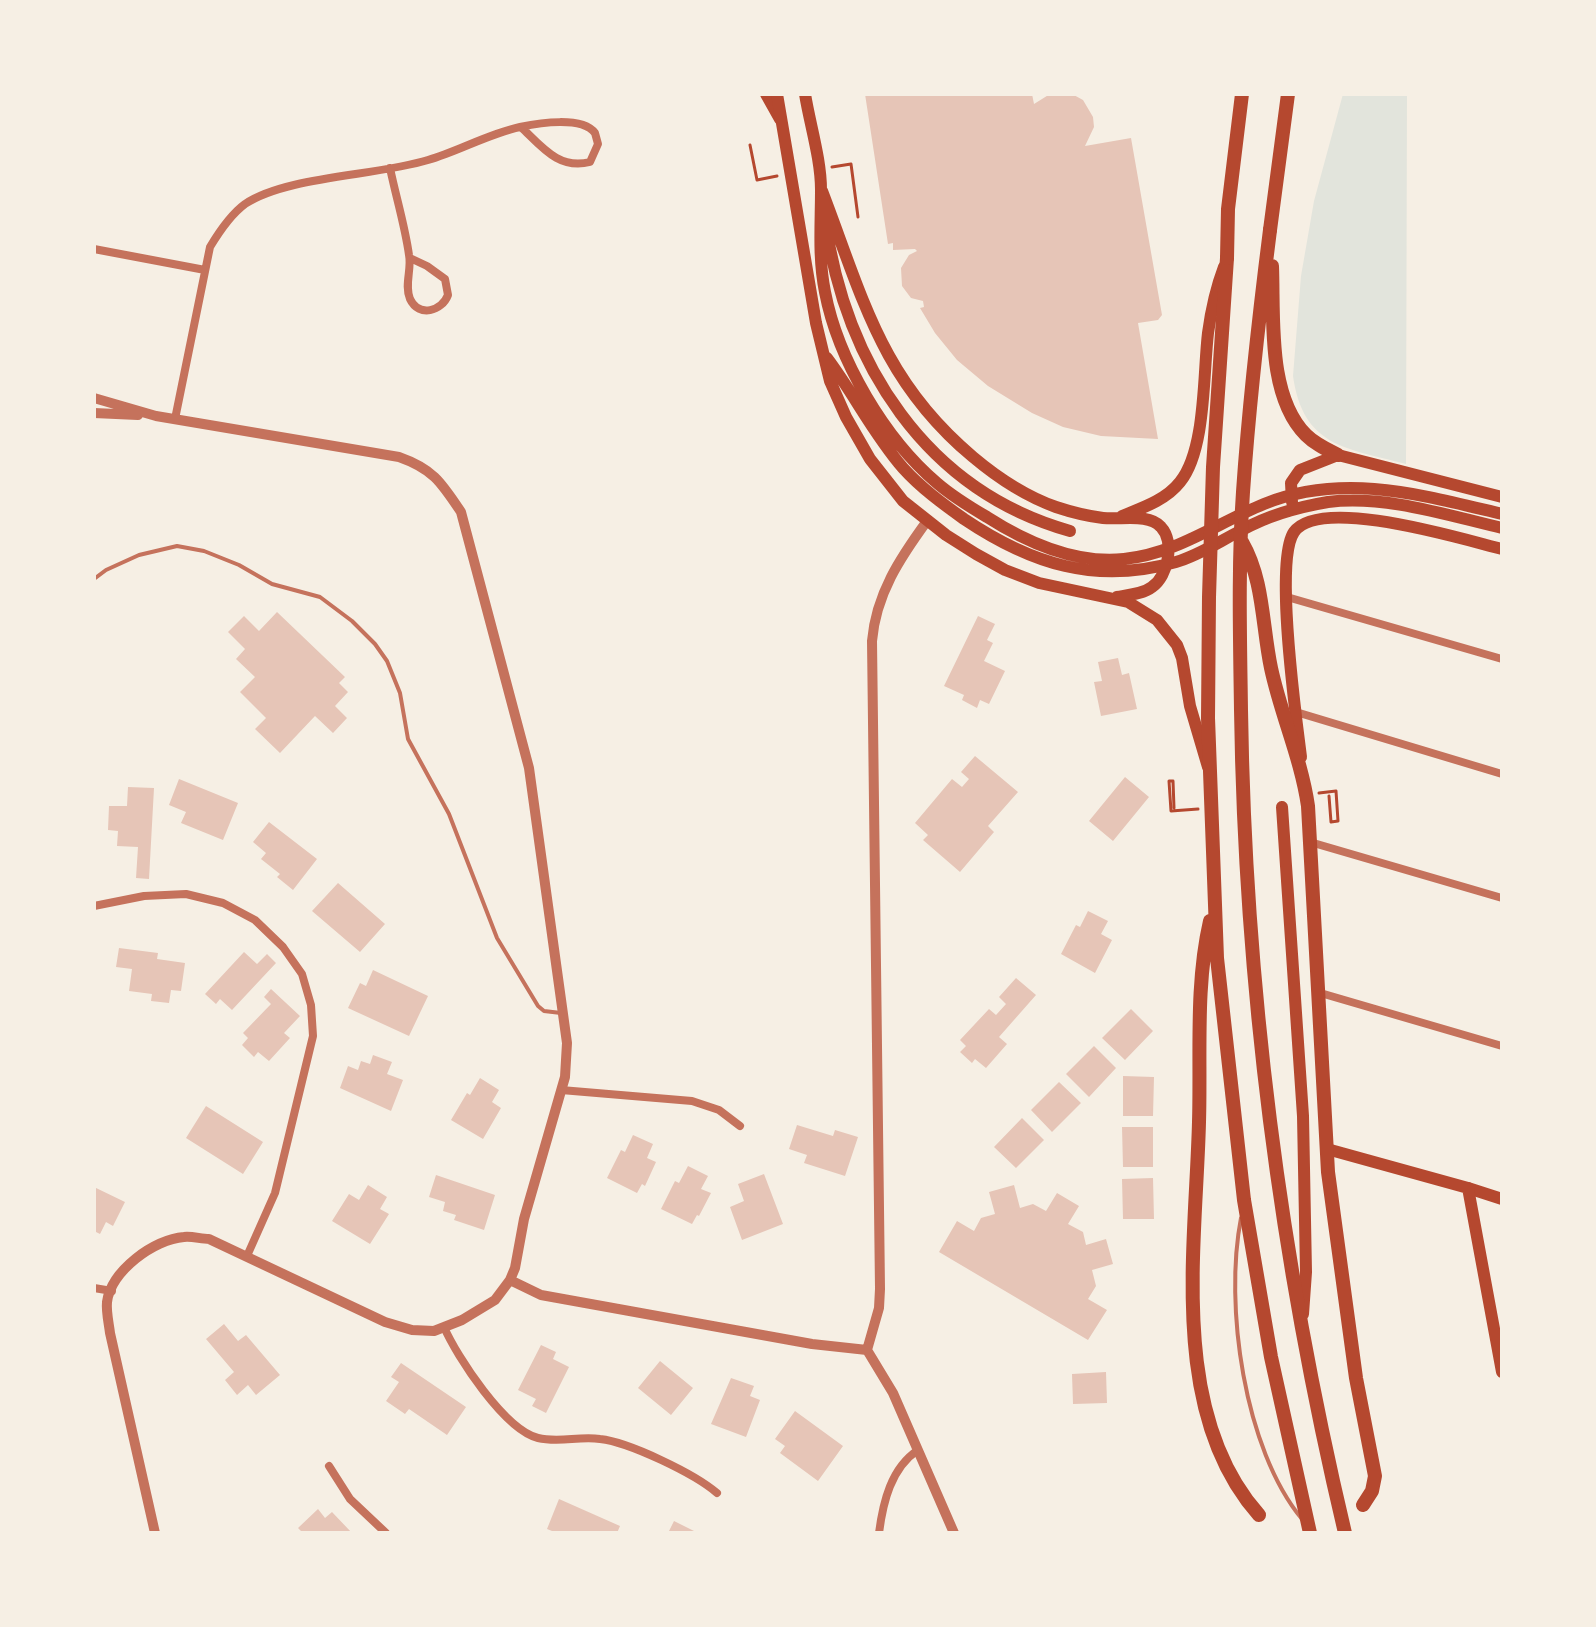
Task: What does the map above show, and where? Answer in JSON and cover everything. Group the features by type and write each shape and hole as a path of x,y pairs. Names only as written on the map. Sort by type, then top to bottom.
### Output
{"highway":[{"path":"1242,94 1228,209 1212,496 1208,612 1211,809 1220,1001 1244,1200 1271,1357 1309,1530"},
{"path":"1288,94 1251,386 1240,640 1244,828 1257,1017 1273,1152 1302,1329 1345,1533"},
{"path":"1270,230 1275,354 1284,396 1292,417 1304,433 1338,455"},
{"path":"1242,541 1256,574 1271,669 1303,772 1310,842 1327,1149 1356,1378 1375,1476 1372,1491 1363,1505"},
{"path":"1216,897 1206,941 1202,999 1193,1325 1203,1399 1220,1453 1240,1494 1259,1515"}],"main road":[{"path":"766,94 780,121"},
{"path":"777,94 813,308 830,381 870,459 903,501 927,521 1005,570 1039,583 1142,609 1157,620 1177,645 1182,658 1198,741 1210,774"},
{"path":"805,94 831,258 874,373 895,407 939,460 965,480 1023,514 1070,531"},
{"path":"821,188 879,339 909,391 938,426 986,468 1032,498 1072,513 1115,519 1150,519 1165,531 1169,546 1163,575 1151,588 1110,599"},
{"path":"821,188 819,245 825,293 847,358 875,410 937,484 1011,532 1042,546 1078,555 1123,559 1182,545 1235,517 1294,494 1356,487 1415,494 1502,514"},
{"path":"1115,519 1164,497 1180,483 1191,463 1199,440 1208,329 1227,258"},
{"path":"823,353 904,470 938,500 981,530 1038,560 1064,567 1092,571 1142,570 1190,557 1261,520 1293,509 1330,502 1362,501 1412,508 1502,528"},
{"path":"1309,521 1298,514 1291,501 1291,483 1300,470 1338,455 1502,497"},
{"path":"1303,772 1287,597 1287,550 1295,530 1309,521 1353,518 1396,522 1502,549"},
{"path":"1282,807 1303,1116 1306,1272 1302,1329"},
{"path":"1327,1149 1502,1199"},
{"path":"1468,1188 1502,1372"}],"street":[{"path":"175,419 210,247 222,227 244,205 277,189 428,160 521,127 564,122 586,125 597,139 595,155 590,162 582,164 563,162 547,152 521,127"},
{"path":"390,168 410,258 409,295 413,304 429,311 442,306 448,295 445,279 410,258"},
{"path":"94,249 205,270"},
{"path":"94,398 156,416"},
{"path":"94,413 156,416 399,457 422,465 442,484 461,512 529,768 567,1043 561,1090 524,1219 515,1268 495,1300 462,1320 434,1331 412,1330 385,1322 209,1239 185,1237 159,1243 141,1253 118,1278 107,1301 110,1333 155,1533"},
{"path":"927,521 895,566 874,622 872,641 880,1289 879,1308 867,1350 893,1393 954,1533"},
{"path":"1287,597 1502,659"},
{"path":"1296,712 1502,774"},
{"path":"1310,842 1502,898"},
{"path":"94,906 144,896 186,894 223,903 255,920 283,947 302,974 311,1005 313,1036 275,1193 247,1256"},
{"path":"1317,992 1502,1046"},
{"path":"561,1090 692,1101 719,1110 740,1126"},
{"path":"510,1280 541,1295 812,1344 867,1350"},
{"path":"94,1288 112,1291"},
{"path":"444,1327 468,1371 496,1405 517,1426 535,1438 559,1441 598,1438 614,1442 685,1472 717,1493"},
{"path":"879,1533 892,1480 900,1465 918,1450"},
{"path":"329,1466 350,1499 386,1533"}],"lane":[{"path":"94,579 139,555 177,546 204,551 239,565 272,584 320,597 352,621 387,661 400,693 408,739 449,814 507,957 538,1006 544,1011 563,1013"},
{"path":"1244,1200 1235,1246 1239,1352 1248,1395 1274,1477 1309,1530"}],"path":[{"path":"750,145 757,180"},
{"path":"851,164 858,217"},
{"path":"1174,808 1173,781 1169,781 1171,811 1211,809"},
{"path":"1329,796 1331,822 1338,821 1336,791"}],"shaded area":[{"path":"1343,94 1407,94 1406,464 1347,448 1317,431 1298,400 1293,376 1301,276 1314,201"}],"building":[{"path":"865,94 1032,94 1034,104 1050,94 1072,94 1083,100 1093,117 1094,127 1085,146 1131,138 1162,315 1158,320 1138,323 1158,439 1101,436 1063,427 1032,413 988,386 957,360 920,308 924,307 923,301 911,298 902,286 901,268 909,255 917,251 893,250 893,243 888,244"},
{"path":"277,612 345,677 339,683 348,692 335,706 347,718 333,733 315,716 280,753 255,729 266,718 240,692 255,677 236,659 245,649 228,632 244,616 259,631"},
{"path":"978,616 995,624 987,640 993,643 984,661 1005,671 989,704 980,700 977,708 962,700 964,695 944,686"},
{"path":"1118,658 1122,675 1129,673 1137,709 1101,716 1094,682 1102,681 1098,662"},
{"path":"975,756 1018,792 988,826 994,832 960,872 923,840 928,835 915,823 952,779 962,787 969,779 961,772"},
{"path":"1125,777 1149,797 1113,841 1089,821"},
{"path":"179,779 238,803 223,840 181,823 186,812 169,805"},
{"path":"128,787 154,788 149,879 136,878 138,847 117,846 118,831 108,830 109,806 127,806"},
{"path":"269,822 317,859 293,890 277,877 280,874 261,859 266,853 253,842"},
{"path":"338,883 385,924 360,952 312,911"},
{"path":"1088,911 1108,921 1101,934 1112,940 1095,973 1061,954 1076,925 1080,927"},
{"path":"119,948 158,953 157,959 185,963 181,991 171,990 169,1003 151,1001 152,994 129,991 132,969 116,967"},
{"path":"244,952 257,964 267,954 276,963 232,1010 220,999 216,1004 205,994"},
{"path":"373,970 428,996 409,1036 348,1008 360,983 366,986"},
{"path":"1016,978 1036,995 999,1037 1007,1044 986,1068 975,1059 972,1063 960,1052 966,1046 960,1040 989,1009 996,1015 1006,1004 999,997"},
{"path":"271,989 300,1016 284,1033 290,1038 269,1061 258,1052 254,1057 242,1045 248,1038 243,1033 271,1004 264,997"},
{"path":"1131,1009 1153,1031 1125,1060 1102,1038"},
{"path":"1094,1046 1116,1068 1089,1097 1066,1074"},
{"path":"373,1055 392,1062 387,1074 403,1080 391,1111 340,1088 348,1066 358,1070 361,1061 370,1064"},
{"path":"1123,1076 1154,1077 1153,1116 1123,1116"},
{"path":"480,1078 499,1090 492,1102 501,1108 483,1139 451,1120"},
{"path":"1059,1082 1081,1103 1052,1132 1031,1110"},
{"path":"206,1106 263,1142 243,1174 186,1138"},
{"path":"1022,1118 1044,1140 1016,1168 994,1147"},
{"path":"797,1125 833,1136 835,1130 858,1137 845,1176 804,1163 807,1155 789,1149"},
{"path":"1122,1127 1153,1127 1153,1167 1123,1167"},
{"path":"633,1135 653,1144 647,1158 656,1162 645,1186 642,1184 637,1193 607,1178 621,1150 625,1152"},
{"path":"688,1166 708,1176 701,1189 711,1193 692,1224 661,1209 675,1181 679,1183"},
{"path":"764,1174 783,1224 742,1240 730,1207 744,1201 738,1184"},
{"path":"436,1175 495,1195 484,1230 454,1220 456,1215 443,1211 445,1202 429,1197"},
{"path":"1153,1178 1154,1219 1123,1219 1122,1179"},
{"path":"368,1185 387,1197 380,1209 389,1214 370,1244 332,1221 349,1194 359,1200"},
{"path":"1014,1185 1020,1208 1033,1204 1046,1211 1057,1193 1079,1206 1068,1224 1083,1232 1086,1245 1106,1239 1113,1264 1092,1270 1096,1286 1088,1299 1107,1310 1088,1340 939,1252 957,1221 974,1231 981,1218 995,1214 989,1192"},
{"path":"94,1187 125,1202 113,1226 106,1222 100,1234 94,1231"},
{"path":"224,1324 238,1341 246,1335 280,1375 256,1395 248,1385 237,1395 225,1380 234,1372 206,1339"},
{"path":"541,1345 556,1352 553,1359 569,1367 546,1413 532,1406 536,1399 518,1390"},
{"path":"660,1361 693,1388 671,1415 638,1388"},
{"path":"401,1363 466,1407 447,1435 409,1409 405,1414 386,1401 399,1382 391,1377"},
{"path":"1106,1372 1107,1403 1073,1404 1072,1374"},
{"path":"731,1378 754,1386 750,1396 760,1400 746,1437 711,1424"},
{"path":"795,1411 843,1446 818,1481 780,1453 785,1446 775,1439"},
{"path":"559,1499 620,1526 617,1533 557,1533 547,1529"},
{"path":"318,1509 325,1518 332,1512 352,1533 303,1533 298,1528"},
{"path":"674,1521 698,1533 668,1533"}]}
